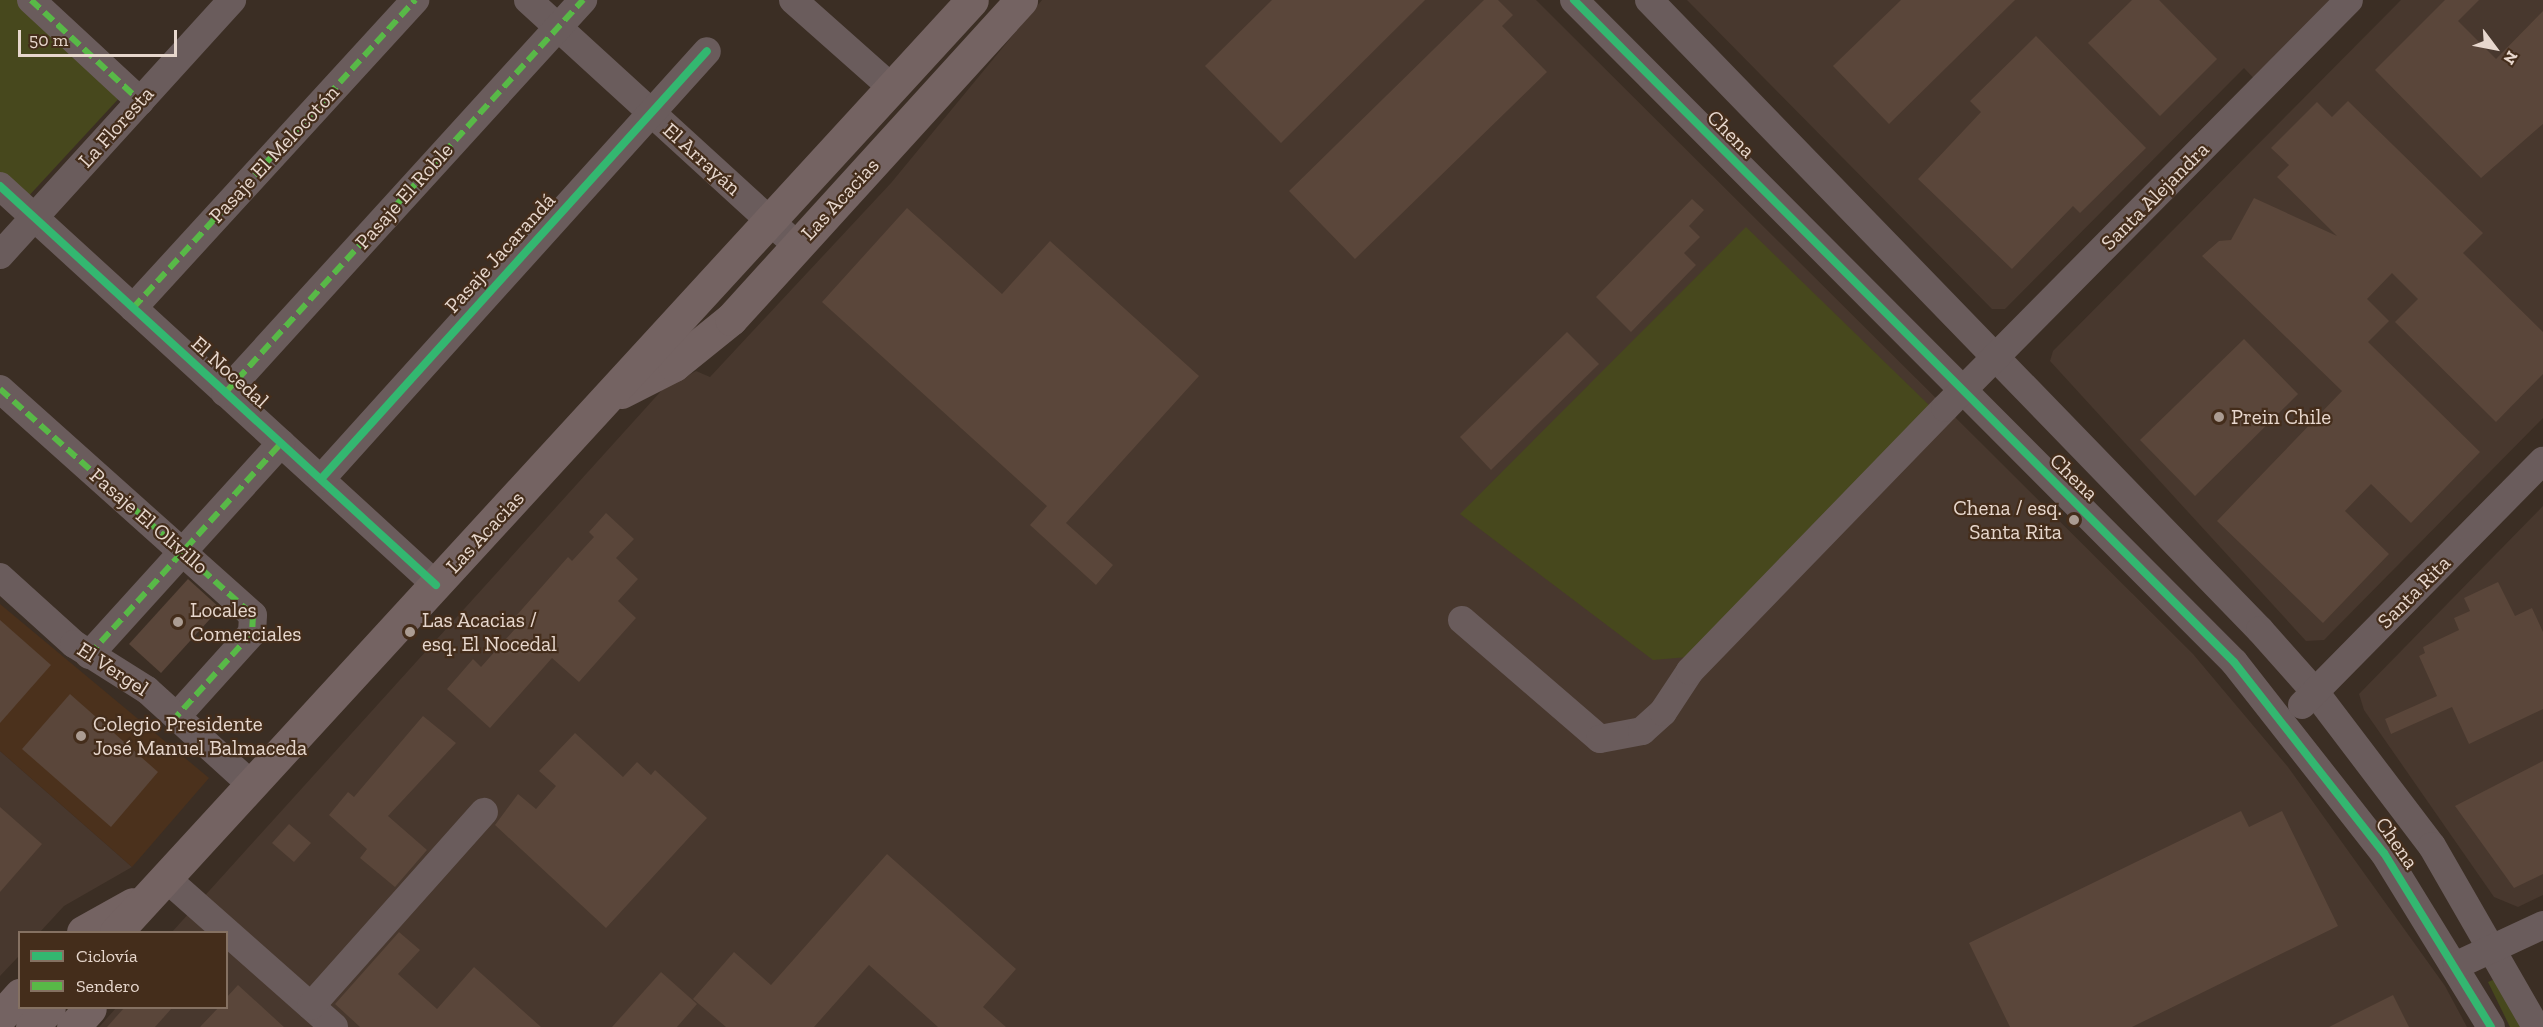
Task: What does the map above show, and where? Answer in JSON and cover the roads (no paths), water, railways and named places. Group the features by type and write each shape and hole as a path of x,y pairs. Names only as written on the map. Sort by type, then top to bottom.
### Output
{"main road":[{"name":"Las Acacias","path":"118,931 611,397 768,219 972,0"},
{"name":"Las Acacias","path":"611,397 674,365 712,337 1021,0"},
{"path":"86,931 157,889"},
{"path":"141,931 157,889"},
{"path":"0,1017 18,997"},
{"path":"32,1027 48,1009"},
{"path":"73,1027 89,1009"}],"street":[{"name":"La Floresta","path":"0,255 232,0"},
{"name":"Pasaje El Melocotón","path":"133,308 415,0"},
{"name":"El Arrayán","path":"528,0 796,246"},
{"name":"Pasaje El Roble","path":"225,393 583,0"},
{"path":"793,0 892,88"},
{"name":"Chena","path":"1574,0 1960,393 2200,626 2285,723 2384,853 2457,965 2491,1027"},
{"name":"Chena","path":"1649,0 1996,356 2315,693 2432,846 2495,947 2536,1027"},
{"name":"Santa Alejandra","path":"1462,620 1600,739 1642,731 1663,712 1690,671 1996,356 2349,0"},
{"path":"40,3 140,101"},
{"name":"Pasaje Jacarandá","path":"321,480 707,51"},
{"name":"El Nocedal","path":"0,186 436,585"},
{"name":"Pasaje El Olivillo","path":"0,389 249,609 255,622 252,633 177,716"},
{"path":"89,655 280,443"},
{"name":"Santa Rita","path":"2285,723 2543,461"},
{"name":"El Vergel","path":"0,577 89,655 147,690 253,786"},
{"path":"311,1006 484,812"},
{"path":"157,889 212,931"},
{"path":"2457,965 2543,925"},
{"path":"228,943 311,1006 334,1027"}],"place":[{"name":"Prein Chile","path":"2219,417"},
{"name":"Chena / esq. Santa Rita","path":"2074,520"},
{"name":"Locales Comerciales","path":"178,622"},
{"name":"Las Acacias / esq. El Nocedal","path":"410,632"},
{"name":"Colegio Presidente José Manuel Balmaceda","path":"81,736"}]}
